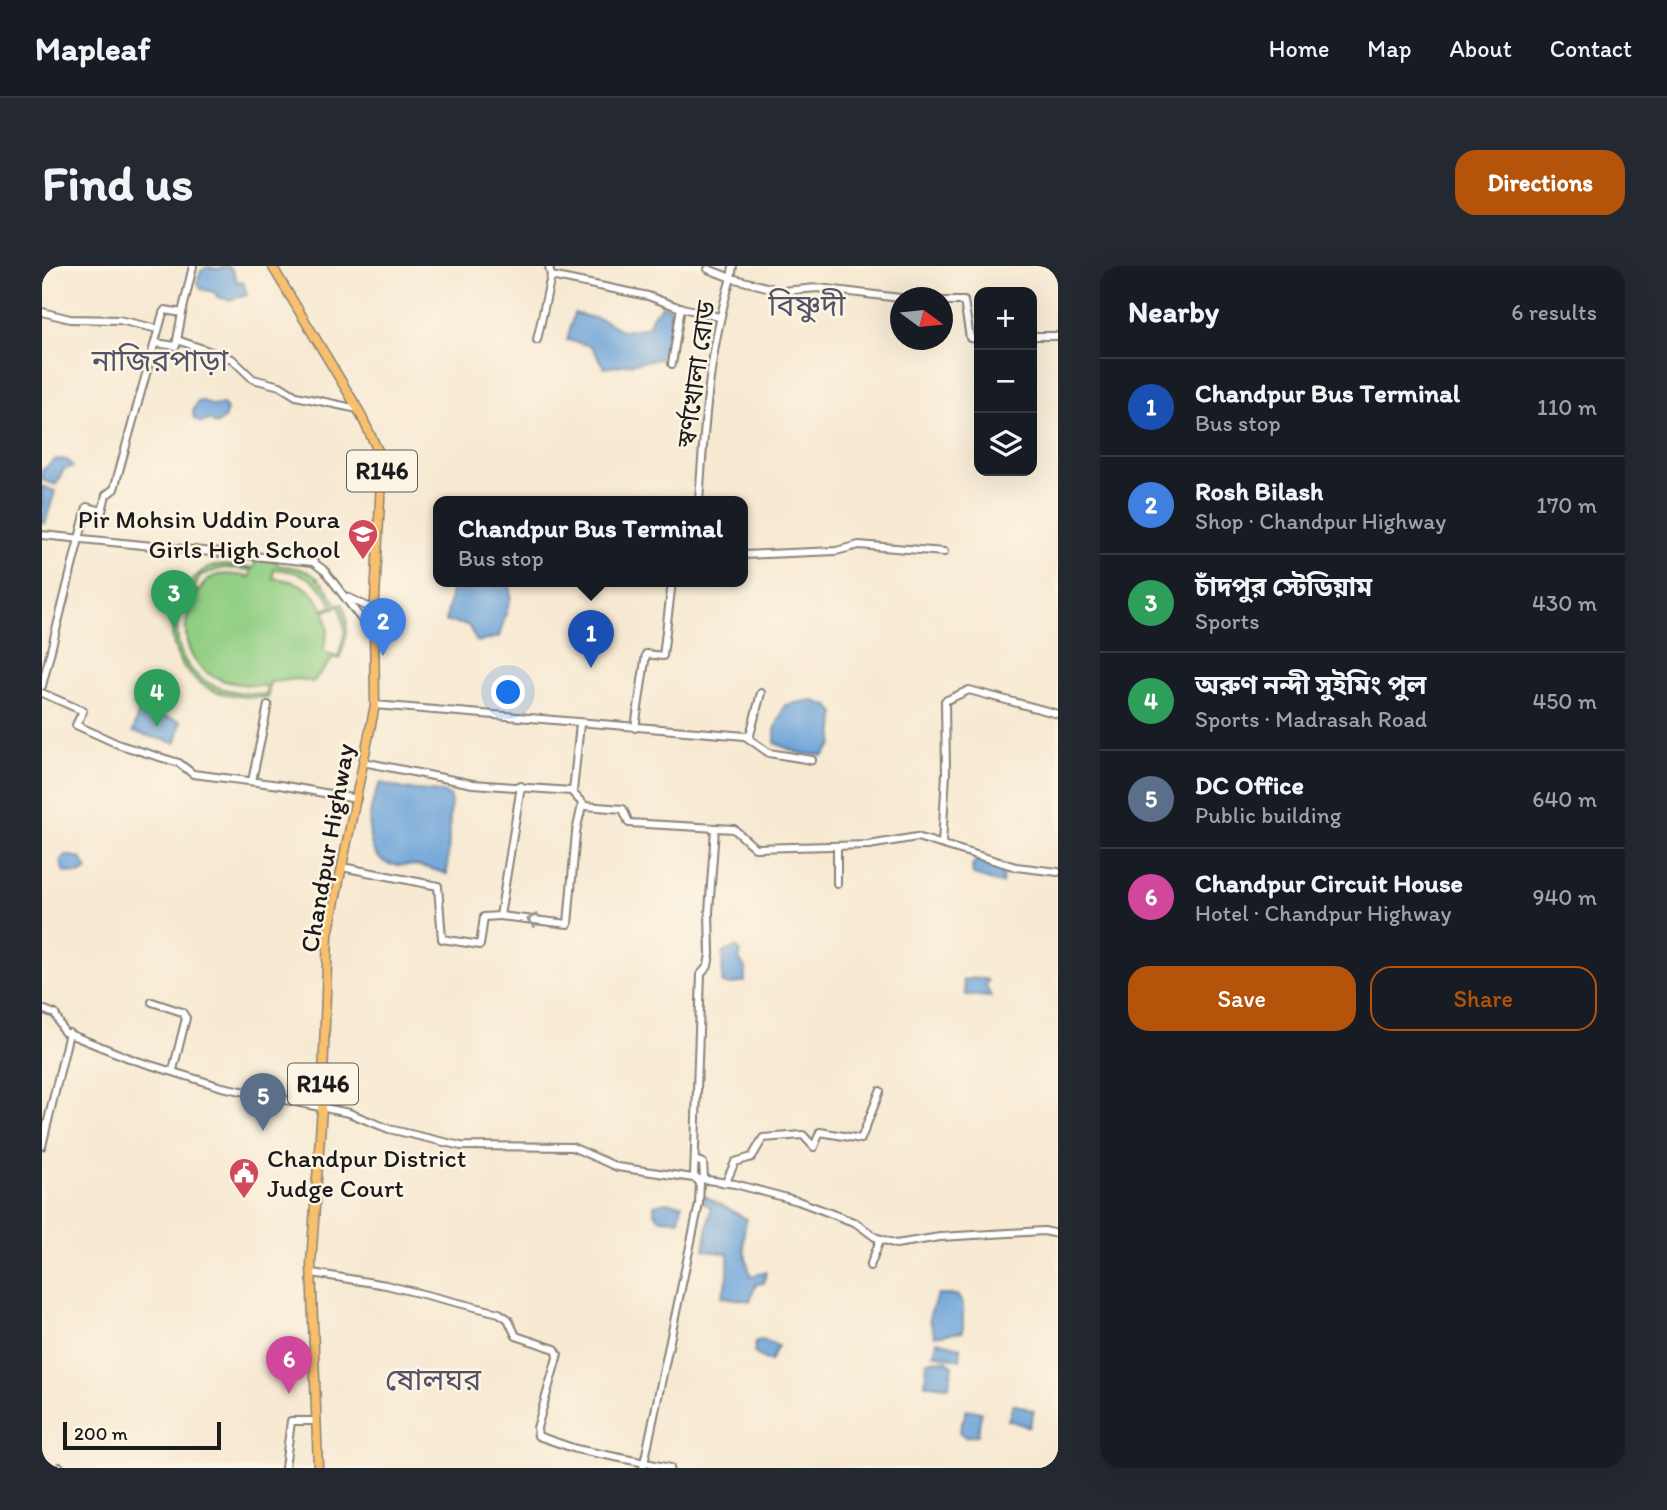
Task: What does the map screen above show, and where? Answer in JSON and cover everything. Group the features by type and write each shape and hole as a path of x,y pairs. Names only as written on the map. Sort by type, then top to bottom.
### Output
{"main road":[{"name":"Chandpur Highway","path":"272,266 358,409 382,458 374,619 376,705 328,935 322,1108 312,1273 318,1468"}],"street":[{"path":"155,343 176,346 193,266"},
{"path":"537,340 551,276 549,266"},
{"path":"733,266 731,278 782,292 818,288 890,297"},
{"name":"স্বর্ণখোলা রোড","path":"699,496 707,402 719,317 731,278 708,269"},
{"path":"551,276 648,296 719,317"},
{"path":"953,301 964,301 970,338 974,338"},
{"path":"672,364 681,307"},
{"path":"42,686 60,625 87,507 102,511 106,495 114,489 165,310 182,313"},
{"path":"42,312 70,319 119,320 158,329"},
{"path":"1037,336 1058,336"},
{"path":"177,340 226,356 240,364 253,379 280,386 296,396 358,409"},
{"path":"42,535 304,560 319,566 374,637"},
{"path":"748,555 836,551 859,545 944,552"},
{"path":"635,728 636,703 646,654 663,656 671,587"},
{"path":"345,597 368,607 374,619"},
{"path":"942,844 946,782 945,701 969,690 1058,714"},
{"path":"42,693 83,711 76,725 90,734 169,759 193,774 356,799"},
{"path":"376,705 745,736 750,735 761,693"},
{"path":"252,781 268,705"},
{"path":"573,792 580,723"},
{"path":"745,736 769,754 812,760"},
{"path":"363,762 473,784 573,792 583,804 623,809 629,823 738,830 748,844 755,848 837,848 869,845 906,836 1016,867 1058,872"},
{"path":"500,916 521,786"},
{"path":"341,867 438,886 442,939 480,945 484,917 500,916 564,924 570,922 576,832 583,804"},
{"path":"580,815 583,804"},
{"path":"643,1468 699,1204 700,1183 694,1176 701,974 708,966 710,954 709,912 715,829"},
{"path":"837,848 837,884"},
{"path":"152,1002 182,1012 186,1018 173,1070"},
{"path":"42,1009 55,1014 61,1029 69,1034 134,1060 222,1087 349,1113 389,1129 461,1146 572,1147 617,1167 726,1182 798,1201 856,1223 880,1240 896,1244 940,1237 1044,1231 1058,1234"},
{"path":"42,1146 69,1034"},
{"path":"726,1182 735,1162 752,1157 763,1138 803,1135 814,1147 820,1132 861,1139 880,1091"},
{"path":"695,1160 703,1163 704,1177"},
{"path":"870,1266 880,1240"},
{"path":"312,1273 386,1285 499,1313 508,1319 516,1336 555,1349 558,1354 537,1428 538,1436 576,1449 670,1468"},
{"path":"285,1468 291,1421 316,1421"}],"green space":[{"path":"255,559 277,561 277,565 298,568 313,575 326,587 337,605 343,604 347,625 339,659 334,657 313,682 298,679 270,682 268,698 227,694 214,691 200,683 180,660 172,631 178,601 200,573 224,565 254,568","holes":["224,568 251,570 250,577 227,574 214,577 208,580 199,592 194,588 201,575","274,569 309,578 333,606 323,610 314,595 303,586 273,578","191,587 197,592 187,618 186,631 187,643 199,665 209,674 227,682 267,686 266,695 223,689 203,680 191,670 178,644 178,615","340,606 345,631 338,658 323,652 328,629 325,611"]},
{"path":"137,692 163,699 159,713 134,707"}],"water":[{"path":"226,266 232,269 237,281 243,282 247,295 230,300 201,289 197,282 201,271 207,267 219,269"},
{"path":"663,305 676,312 671,357 605,368 591,346 567,340 574,313 603,320 623,331 648,327 653,315"},
{"path":"203,401 213,406 223,404 227,410 224,419 216,425 210,420 201,423 194,419 193,410 198,402"},
{"path":"56,459 67,460 73,467 64,469 56,485 42,480 42,470"},
{"path":"42,486 55,491 45,524 42,522"},
{"path":"451,587 510,587 511,597 499,637 477,642 468,625 446,622"},
{"path":"811,700 829,706 835,713 833,744 823,756 798,753 775,743 775,730 785,705"},
{"path":"139,710 181,721 176,743 133,732"},
{"path":"381,783 404,789 443,792 451,797 447,874 420,866 390,864 378,857 370,836 369,824 373,801"},
{"path":"65,855 81,858 87,870 79,874 64,872 60,861"},
{"path":"976,860 1004,869 1002,884 973,875 972,867"},
{"path":"736,947 741,952 739,959 745,968 745,981 730,985 722,983 723,953"},
{"path":"963,980 988,980 986,986 991,997 966,995"},
{"path":"703,1195 747,1219 745,1255 751,1276 766,1272 764,1283 756,1284 750,1301 722,1297 728,1276 728,1254 704,1250 711,1207 703,1202"},
{"path":"665,1202 682,1204 679,1220 661,1219 654,1213 654,1205"},
{"path":"937,1295 957,1295 963,1304 963,1332 935,1336 929,1318"},
{"path":"765,1340 778,1346 770,1362 754,1353 756,1341"},
{"path":"937,1341 961,1347 960,1360 934,1354"},
{"path":"946,1360 953,1366 949,1386 925,1384 927,1361"},
{"path":"1013,1404 1034,1411 1029,1427 1008,1420"},
{"path":"967,1409 981,1412 978,1435 965,1437 959,1432"}],"place":[{"name":"Pir Mohsin Uddin Poura Girls High School","path":"363,561"},
{"name":"চাঁদপুর স্টেডিয়াম","path":"174,628"},
{"name":"Rosh Bilash","path":"383,656"},
{"name":"Chandpur Bus Terminal","path":"591,668"},
{"name":"অরুণ নন্দী সুইমিং পুল","path":"157,727"},
{"name":"DC Office","path":"263,1131"},
{"name":"Chandpur District Judge Court","path":"244,1200"},
{"name":"Chandpur Circuit House","path":"289,1394"}],"district":[{"name":"বিষ্ণুদী","path":"807,306"},
{"name":"নাজিরপাড়া","path":"160,361"},
{"name":"ষোলঘর","path":"433,1380"}]}
